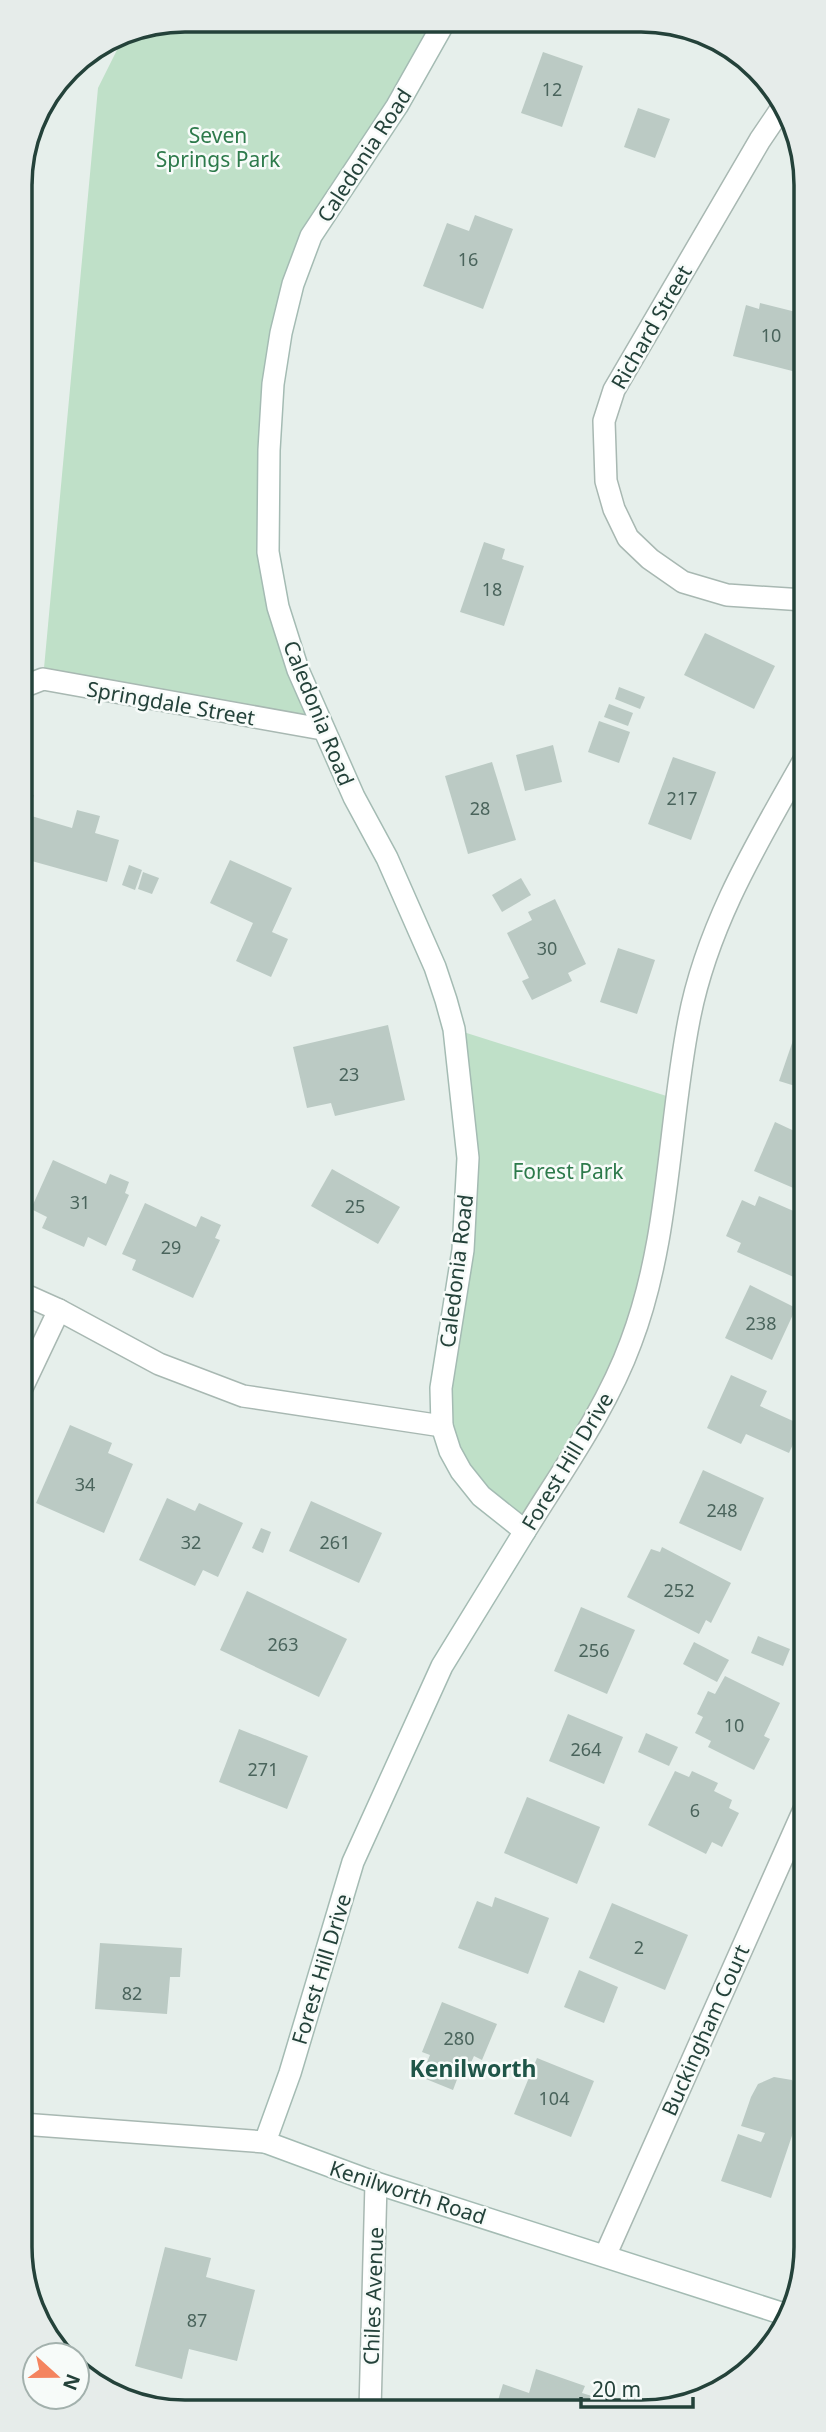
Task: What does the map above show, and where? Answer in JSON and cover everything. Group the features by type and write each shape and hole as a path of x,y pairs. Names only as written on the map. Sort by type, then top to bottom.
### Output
{"street":[{"name":"Caledonia Road","path":"439,32 397,106 311,236 293,284 281,333 272,397 268,552 278,607 298,670 322,729 387,859 436,967 454,1029 468,1158 463,1250 441,1388 442,1426 450,1451 481,1496 525,1531"},
{"name":"Richard Street","path":"778,115 614,390 604,421 606,481 614,509 628,538 650,559 684,582 727,595 794,599"},
{"name":"Springdale Street","path":"32,683 43,679 322,729"},
{"name":"Forest Hill Drive","path":"265,2143 290,2073 353,1862 442,1666 611,1389 632,1342 651,1277 689,1018 709,943 739,876 794,778"},
{"path":"32,1298 159,1364 243,1396 442,1426"},
{"path":"32,1367 59,1310"},
{"name":"Buckingham Court","path":"605,2256 794,1832"},
{"name":"Kenilworth Road","path":"32,2125 265,2143 376,2183 780,2313"},
{"name":"Chiles Avenue","path":"370,2400 376,2183"}],"green space":[{"name":"Seven Springs Park","path":"438,32 342,187 281,333 268,552 322,729 43,679 98,88 119,46 154,34"},
{"name":"Forest Park","path":"454,1029 676,1099 632,1342 525,1531 481,1496 442,1426 463,1250"}],"building":[{"path":"543,52 583,66 562,127 521,113"},
{"path":"638,108 670,119 655,158 624,147"},
{"path":"475,215 513,229 483,309 423,286 447,223 469,231"},
{"path":"760,303 794,312 794,371 733,356 746,305 759,309"},
{"path":"484,542 505,549 502,559 524,566 504,626 460,612"},
{"path":"705,633 775,666 754,709 684,675"},
{"path":"619,687 645,697 640,709 615,699"},
{"path":"609,704 633,713 628,726 604,717"},
{"path":"599,721 630,732 619,763 588,752"},
{"path":"553,745 562,782 525,791 516,755"},
{"path":"673,757 716,772 691,840 648,824"},
{"path":"492,762 516,840 468,854 445,776"},
{"path":"77,810 100,816 95,833 119,840 107,882 32,861 32,816 72,828"},
{"path":"230,860 292,888 272,932 288,939 271,977 236,961 253,923 210,903"},
{"path":"129,865 142,870 135,890 122,885"},
{"path":"143,872 159,878 152,894 138,889"},
{"path":"521,878 531,895 502,912 492,895"},
{"path":"555,899 586,964 568,973 572,981 532,1000 522,981 529,978 507,933 532,920 528,912"},
{"path":"618,948 655,960 637,1014 600,1002"},
{"path":"388,1025 405,1100 335,1116 331,1103 307,1108 293,1047"},
{"path":"794,1037 794,1086 779,1081"},
{"path":"775,1122 794,1131 794,1188 754,1171"},
{"path":"53,1160 106,1184 110,1174 129,1182 125,1193 129,1195 106,1246 88,1237 84,1247 42,1228 47,1217 32,1210"},
{"path":"332,1169 400,1207 378,1244 311,1206"},
{"path":"759,1196 794,1211 794,1277 737,1252 741,1243 726,1236 742,1200 755,1206"},
{"path":"145,1203 196,1227 201,1216 221,1225 215,1238 220,1240 193,1298 132,1270 136,1260 122,1254"},
{"path":"750,1285 794,1307 772,1360 725,1338"},
{"path":"731,1375 767,1391 760,1406 794,1421 794,1442 789,1453 746,1434 741,1444 707,1428"},
{"path":"70,1425 112,1443 108,1453 133,1464 104,1533 36,1503"},
{"path":"703,1470 764,1498 741,1551 679,1523"},
{"path":"167,1498 195,1511 199,1503 243,1523 218,1577 203,1570 195,1586 139,1560"},
{"path":"311,1501 382,1533 359,1583 289,1551"},
{"path":"261,1528 271,1532 263,1553 252,1548"},
{"path":"662,1547 731,1583 711,1623 706,1620 699,1634 627,1597 651,1549 660,1552"},
{"path":"247,1591 347,1639 319,1697 220,1650"},
{"path":"581,1607 635,1630 607,1694 554,1671"},
{"path":"758,1636 790,1649 783,1666 751,1653"},
{"path":"694,1642 729,1660 717,1682 683,1664"},
{"path":"725,1676 780,1703 764,1736 770,1739 754,1770 708,1747 711,1741 695,1733 703,1717 697,1714 708,1691 715,1694"},
{"path":"568,1714 623,1737 604,1784 549,1761"},
{"path":"239,1729 308,1756 287,1809 219,1782"},
{"path":"646,1733 678,1747 669,1766 638,1752"},
{"path":"675,1771 689,1777 692,1771 718,1783 714,1791 732,1800 729,1808 739,1813 722,1847 712,1842 706,1854 648,1825"},
{"path":"527,1797 600,1827 577,1884 504,1853"},
{"path":"495,1897 549,1918 528,1974 458,1948 477,1901 492,1907"},
{"path":"612,1903 688,1935 665,1990 589,1958"},
{"path":"100,1943 182,1948 180,1977 170,1977 167,2014 95,2009"},
{"path":"579,1970 618,1987 604,2023 564,2007"},
{"path":"442,2002 497,2024 482,2060 474,2056 467,2071 461,2069 453,2090 421,2077 430,2055 422,2052"},
{"path":"537,2058 594,2081 571,2137 514,2114"},
{"path":"774,2077 792,2080 794,2084 794,2130 771,2198 721,2181 738,2134 761,2142 765,2133 741,2126 758,2084"},
{"path":"165,2247 211,2258 206,2277 255,2290 237,2361 189,2349 182,2379 135,2366"},
{"path":"536,2369 585,2386 582,2393 605,2400 498,2400 503,2384 529,2393"}],"district":[{"name":"Kenilworth","path":"473,2068"}]}
